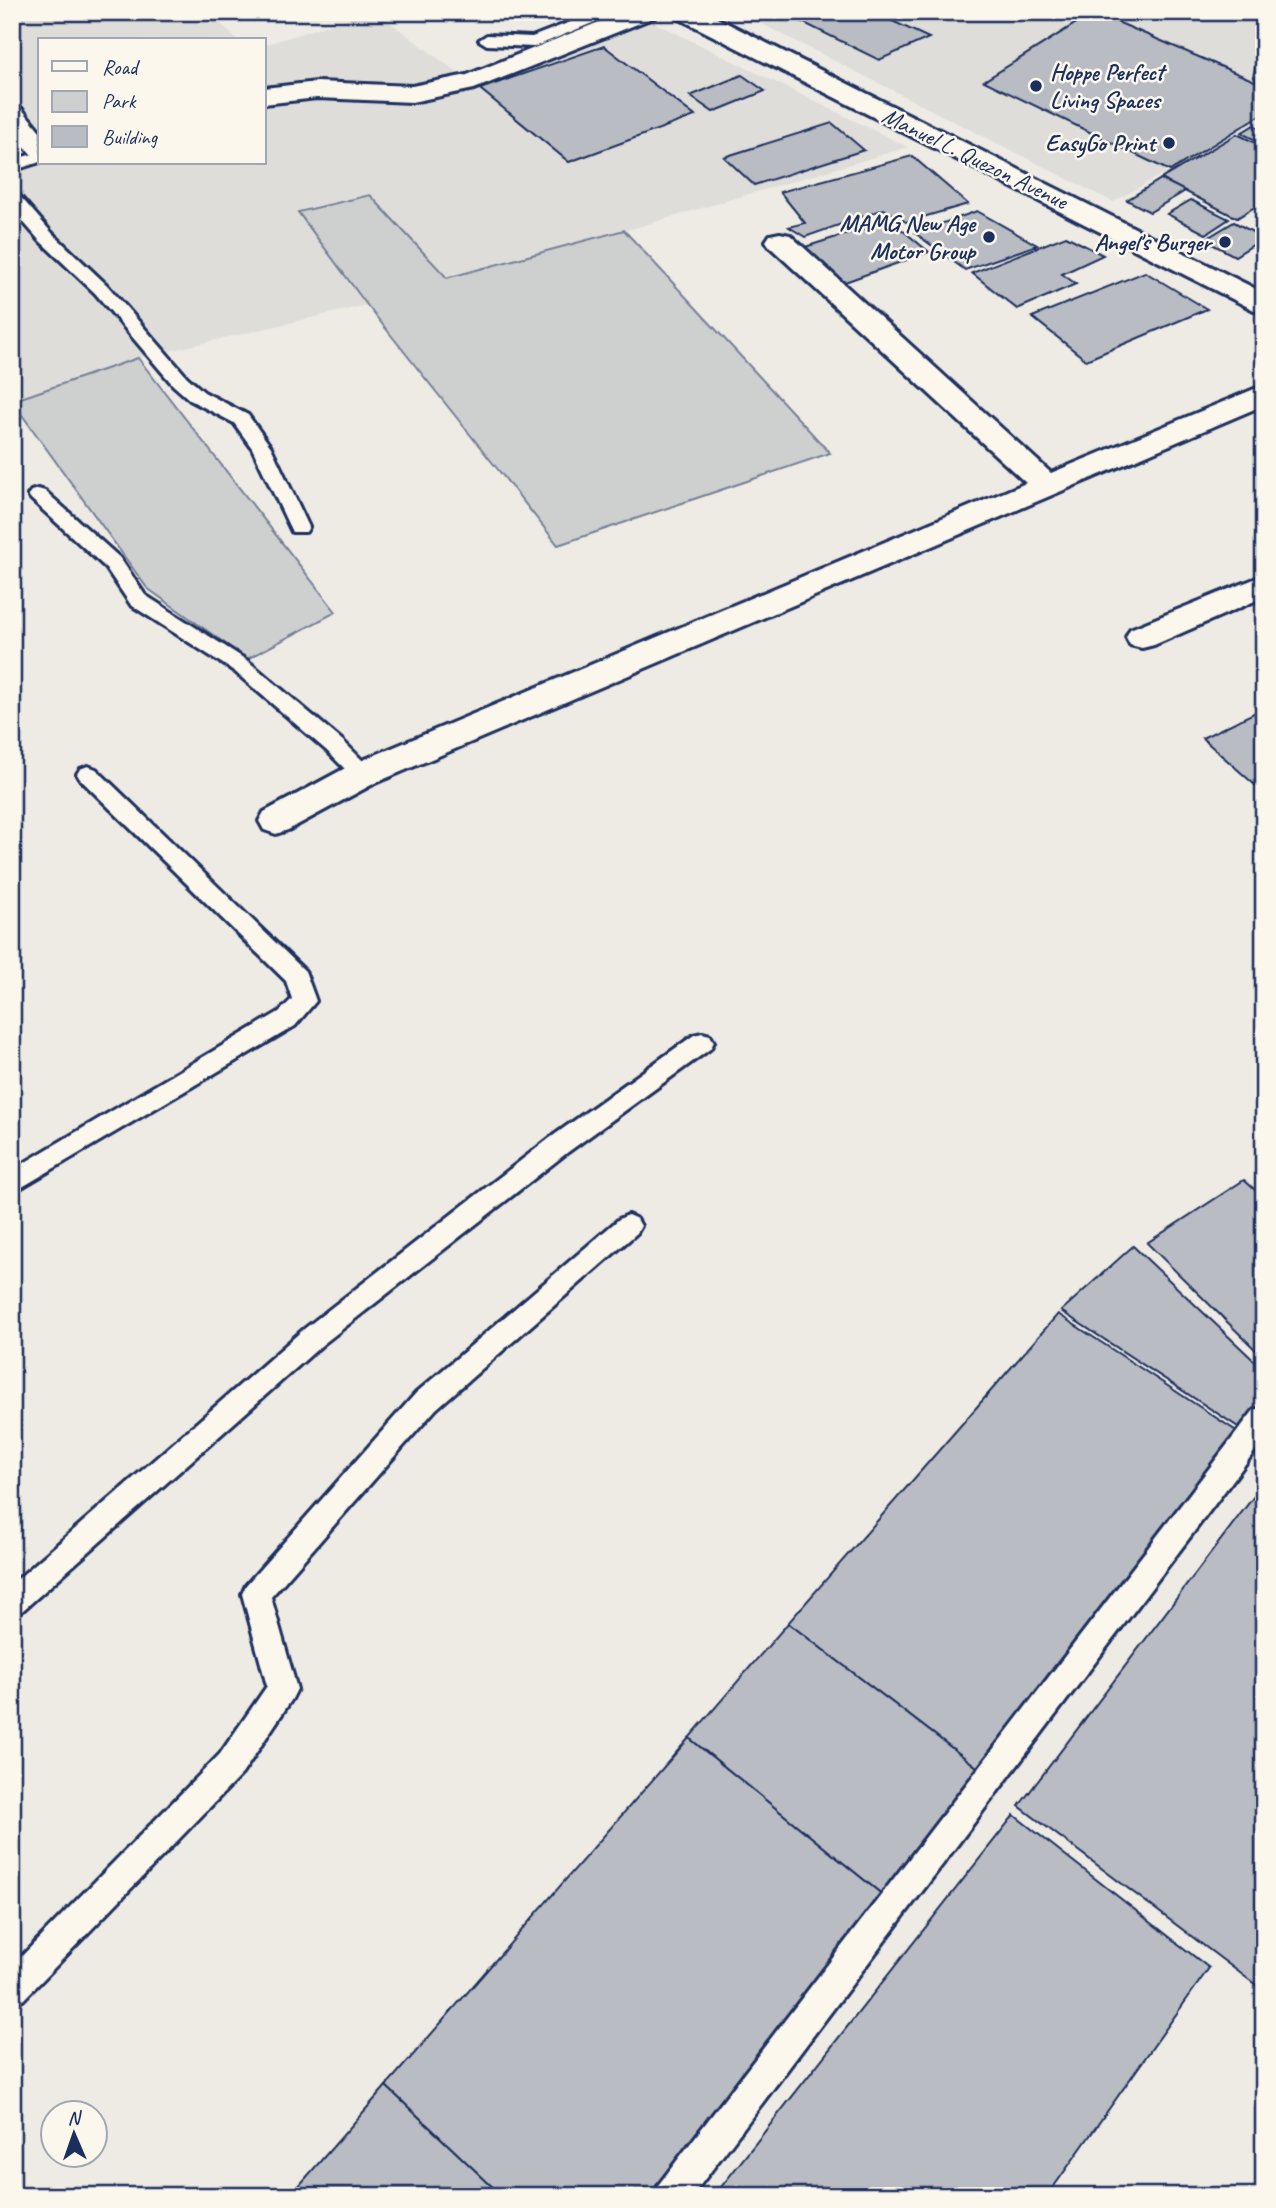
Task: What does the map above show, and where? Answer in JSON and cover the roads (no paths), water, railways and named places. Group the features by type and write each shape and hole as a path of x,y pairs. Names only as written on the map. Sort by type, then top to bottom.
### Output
{"street":[{"path":"266,96 317,90 412,94 474,81 646,12"},
{"name":"Manuel L. Quezon Avenue","path":"693,14 1264,304"},
{"path":"12,114 38,146"},
{"path":"780,241 1047,486"},
{"path":"276,821 362,774 1264,394"},
{"path":"1142,637 1264,585"}],"lane":[{"path":"486,40 534,42 611,12"},
{"path":"12,166 38,158"},
{"path":"12,198 46,237 101,289 180,382 197,396 241,419 261,447 299,527"},
{"path":"38,495 113,563 138,600 241,666 335,746 362,774"},
{"path":"12,1183 287,1019 304,1001 297,977 88,774"},
{"path":"12,1602 313,1337 559,1145 702,1042"},
{"path":"12,1989 231,1764 282,1689 256,1594 426,1401 628,1226"},
{"path":"671,2196 1264,1418"}],"place":[{"name":"Hoppe Perfect Living Spaces","path":"1036,86"},
{"name":"EasyGo Print","path":"1169,143"},
{"name":"MAMG New Age Motor Group","path":"989,237"},
{"name":"Angel's Burger","path":"1225,242"}]}
